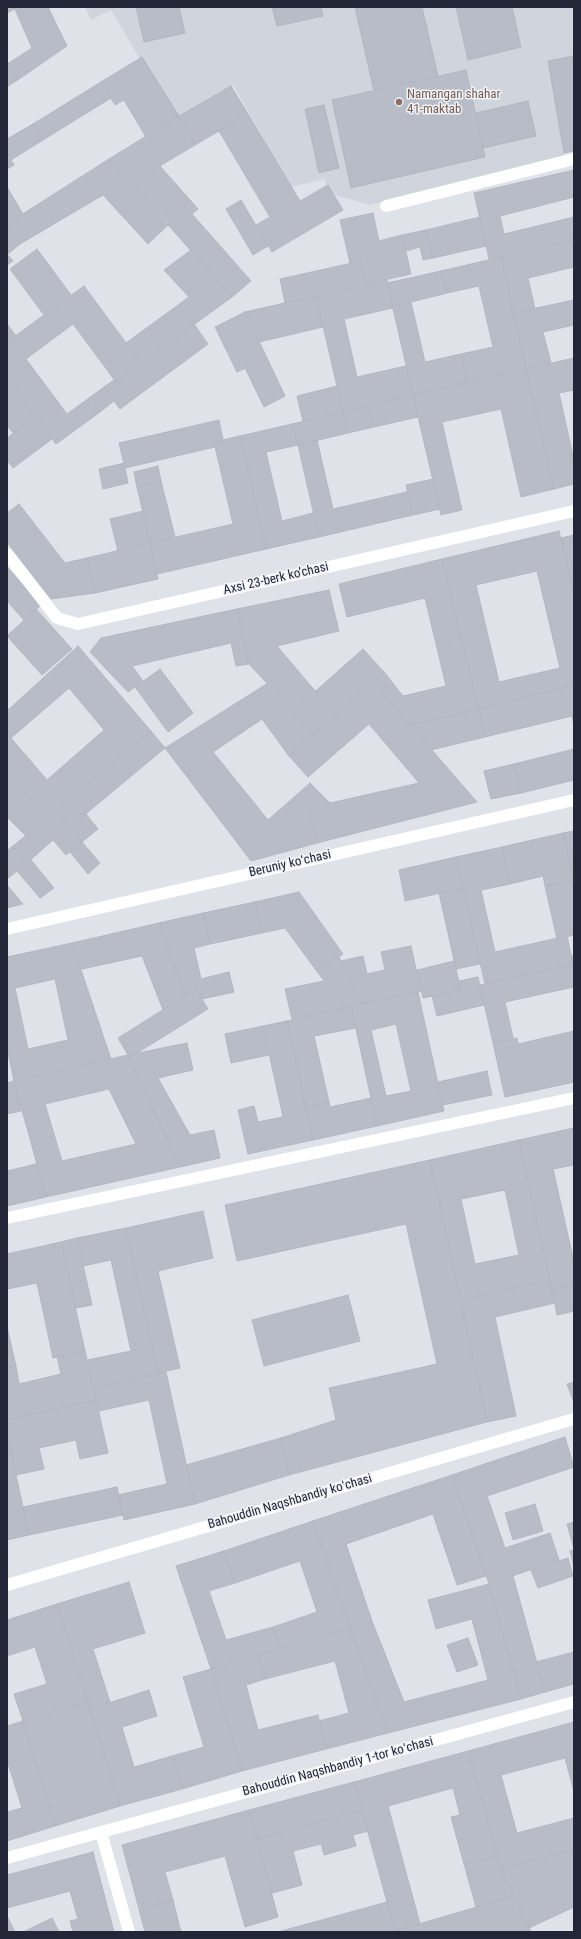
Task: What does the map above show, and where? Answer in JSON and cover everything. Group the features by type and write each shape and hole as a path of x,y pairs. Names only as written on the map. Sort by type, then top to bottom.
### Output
{"street":[{"path":"386,206 574,159"},
{"name":"Аxsi 23-berk koʼchasi","path":"7,554 57,618 78,624 574,512"},
{"name":"Beruniy koʻchasi","path":"7,929 574,800"},
{"path":"7,1218 574,1098"},
{"name":"Bahouddin Naqshbandiy koʻchasi","path":"7,1585 574,1419"},
{"name":"Bahouddin Naqshbandiy 1-tor koʻchasi","path":"7,1858 574,1702"},
{"path":"102,1832 129,1932"}],"shaded area":[{"name":"Namangan shahar 41-maktab","path":"85,7 574,7 574,61 550,66 565,159 369,205 329,193 324,179 291,187 233,85 172,119 152,79 111,10 91,20"}],"building":[{"path":"7,7 14,7 15,9 7,13"},
{"path":"14,7 48,7 67,46 19,79 9,63 32,48"},
{"path":"136,7 179,7 185,33 144,42"},
{"path":"272,7 321,7 323,16 277,26"},
{"path":"355,7 422,7 438,76 374,91"},
{"path":"456,7 512,7 521,47 468,60"},
{"path":"574,56 574,151 564,153 548,61"},
{"path":"142,57 179,116 146,137 124,100 115,105 101,82"},
{"path":"9,63 19,79 7,87 7,64"},
{"path":"466,70 485,157 351,188 332,100"},
{"path":"101,82 111,98 43,140 33,124"},
{"path":"231,86 248,114 195,145 179,116"},
{"path":"528,101 536,136 483,148 476,113"},
{"path":"324,105 339,168 319,173 305,109"},
{"path":"248,114 300,201 328,185 343,210 272,252 256,225 270,217 219,131"},
{"path":"179,116 195,145 131,183 109,159"},
{"path":"33,124 43,140 11,160 7,153 7,139"},
{"path":"7,153 14,165 7,169"},
{"path":"109,159 169,224 148,244 103,195 20,244 7,229 7,224"},
{"path":"160,166 198,209 192,214 251,281 232,297 131,183"},
{"path":"574,170 574,197 500,216 504,234 574,217 574,240 489,259 474,193"},
{"path":"7,187 23,214 7,224"},
{"path":"241,200 268,246 253,255 226,209"},
{"path":"373,213 379,241 402,235 411,274 366,284 361,261 350,263 340,220"},
{"path":"480,217 486,246 433,258 426,230"},
{"path":"7,229 20,244 8,254 7,254"},
{"path":"426,230 433,258 423,260 420,247 406,251 402,235"},
{"path":"574,240 574,267 528,278 535,309 513,313 501,257"},
{"path":"37,249 71,295 44,315 10,269"},
{"path":"191,250 232,297 141,363 126,343 189,297 164,270"},
{"path":"7,254 13,261 7,265"},
{"path":"501,257 526,369 468,383 461,354 493,347 479,286 447,293 441,271"},
{"path":"361,261 366,284 285,303 280,279"},
{"path":"441,271 447,293 411,302 425,362 461,354 468,383 413,395 387,283"},
{"path":"387,280 393,308 344,319 357,377 406,366 413,395 343,412 316,296"},
{"path":"84,286 141,363 116,382 73,324 26,359 67,414 85,401 96,415 56,444 7,377 7,342"},
{"path":"316,296 323,327 259,342 245,312"},
{"path":"574,300 574,325 543,332 551,363 526,369 513,313"},
{"path":"245,312 267,358 237,372 215,327"},
{"path":"7,324 16,336 7,342"},
{"path":"194,324 208,344 120,409 104,387 114,380 116,382"},
{"path":"267,358 285,396 264,407 245,368"},
{"path":"574,358 574,390 559,393 574,460 574,484 554,489 526,369"},
{"path":"526,369 554,489 521,497 501,409 442,422 462,510 441,515 413,395"},
{"path":"7,377 36,416 13,433 7,425"},
{"path":"337,386 343,412 303,421 297,396"},
{"path":"104,387 114,401 96,415 85,401"},
{"path":"413,395 418,417 374,427 369,406"},
{"path":"369,406 374,427 348,433 343,412"},
{"path":"343,412 348,433 298,445 292,424"},
{"path":"36,416 52,439 13,468 7,460 7,438"},
{"path":"219,420 223,440 214,442 215,447 125,468 119,443"},
{"path":"292,424 298,445 266,452 282,521 313,513 319,537 266,549 240,436"},
{"path":"240,436 266,549 157,574 150,543 233,524 214,442"},
{"path":"317,440 333,509 407,492 413,515 319,537 298,445"},
{"path":"124,463 128,483 103,489 99,469"},
{"path":"158,466 161,481 137,487 134,472"},
{"path":"433,479 440,509 413,515 406,485"},
{"path":"161,481 175,537 150,543 137,487"},
{"path":"19,504 65,563 87,558 95,593 51,599 7,542 7,513"},
{"path":"143,511 150,543 118,551 110,519"},
{"path":"559,531 574,593 574,685 479,709 442,559","holes":["537,571 560,668 499,682 476,585"]},
{"path":"574,535 574,593 561,538"},
{"path":"150,543 158,579 95,593 87,558"},
{"path":"442,559 461,638 436,644 425,598 347,617 339,584"},
{"path":"7,567 41,605 24,620 7,601"},
{"path":"329,590 339,631 277,646 316,692 293,711 249,664 237,609"},
{"path":"36,609 72,649 42,675 7,636"},
{"path":"237,609 249,664 236,666 231,643 132,666 143,681 128,692 90,652 101,638"},
{"path":"461,638 479,709 410,725 373,682 384,672 403,696 446,686 436,644"},
{"path":"78,646 151,731 49,816 7,776 7,711","holes":["69,688 104,730 47,780 11,738"]},
{"path":"363,649 384,672 314,734 293,711"},
{"path":"160,669 193,713 168,732 135,687"},
{"path":"373,682 477,802 317,843 310,816 330,803 419,783 369,724 308,777 289,756"},
{"path":"268,683 314,734 289,756 262,719 213,752 268,820 310,783 330,803 310,816 317,843 251,861 165,748"},
{"path":"574,685 574,726 572,716 485,737 479,709"},
{"path":"479,709 485,737 431,750 410,725"},
{"path":"151,731 165,748 70,827 56,811"},
{"path":"574,749 574,780 521,793 514,764"},
{"path":"514,764 521,793 491,799 484,771"},
{"path":"7,776 49,816 26,836 7,817"},
{"path":"56,811 82,842 66,855 53,840 27,863 13,846"},
{"path":"86,814 98,829 82,842 70,827"},
{"path":"574,831 574,881 563,833"},
{"path":"563,833 574,880 545,886 543,876 510,884 502,847"},
{"path":"82,842 100,863 88,874 70,852"},
{"path":"13,846 27,863 7,879 7,851"},
{"path":"502,847 510,884 481,890 495,952 567,936 573,964 485,984 456,857"},
{"path":"456,857 463,888 405,901 399,870"},
{"path":"31,860 54,888 40,898 17,871"},
{"path":"574,880 574,935 557,939 545,886"},
{"path":"7,885 23,904 7,908"},
{"path":"463,888 480,964 456,969 439,893"},
{"path":"299,892 343,954 316,970 285,928 262,933 255,902"},
{"path":"255,902 262,933 210,944 203,913"},
{"path":"203,913 210,944 194,948 201,979 229,972 234,992 202,999 196,989 185,996 159,923"},
{"path":"159,923 185,996 163,1010 142,956 82,969 72,943"},
{"path":"72,943 111,1059 14,1081 7,1048 7,957","holes":["55,979 68,1040 28,1049 15,988"]},
{"path":"411,946 421,991 361,1004 341,961 363,956 367,974 385,970 381,952"},
{"path":"574,955 574,987 505,1002 513,1038 493,1043 480,985 573,964 572,956"},
{"path":"339,957 361,1004 292,1019 285,989 324,981 316,970"},
{"path":"454,961 461,990 423,998 417,970"},
{"path":"478,977 484,1005 437,1016 432,996 461,990 459,981"},
{"path":"196,989 208,1009 137,1053 128,1055 118,1038"},
{"path":"418,992 444,1111 377,1126 351,1006","holes":["396,1024 411,1091 386,1096 371,1030"]},
{"path":"351,1006 356,1028 314,1036 329,1102 306,1107 287,1021"},
{"path":"287,1021 313,1140 248,1154 238,1110 254,1106 258,1122 283,1117 263,1026"},
{"path":"263,1026 269,1055 231,1063 225,1034"},
{"path":"574,1031 574,1082 505,1097 493,1043 517,1038 518,1044"},
{"path":"187,1043 193,1070 158,1078 190,1135 214,1130 220,1158 180,1167 128,1055"},
{"path":"128,1055 180,1167 46,1197 14,1081","holes":["109,1089 136,1144 62,1161 45,1104"]},
{"path":"487,1071 492,1095 443,1105 438,1082"},
{"path":"14,1081 21,1111 7,1114 7,1083"},
{"path":"371,1098 377,1126 313,1140 306,1107 329,1102 330,1107"},
{"path":"574,1128 574,1165 553,1169 574,1262 574,1285 552,1290 519,1140"},
{"path":"519,1140 550,1280 460,1300 430,1160","holes":["505,1190 519,1255 475,1264 461,1199"]},
{"path":"430,1160 487,1422 289,1475 281,1438 336,1420 329,1388 437,1364 406,1224 237,1261 225,1205"},
{"path":"36,1164 46,1197 7,1206 7,1171"},
{"path":"203,1211 213,1258 158,1271 180,1368 158,1373 126,1228"},
{"path":"126,1228 158,1373 93,1388 87,1360 131,1351 111,1260 83,1266 77,1238"},
{"path":"77,1238 92,1305 76,1308 61,1242"},
{"path":"61,1242 85,1351 53,1358 37,1283 7,1289 7,1254"},
{"path":"550,1280 555,1303 495,1317 516,1416 487,1422 460,1300"},
{"path":"574,1285 574,1311 557,1315 552,1290"},
{"path":"348,1295 360,1341 264,1366 252,1320"},
{"path":"7,1327 16,1366 7,1368"},
{"path":"85,1351 96,1400 7,1420 7,1368 16,1366 19,1384 61,1374 57,1357"},
{"path":"166,1372 195,1504 124,1520 118,1495 167,1484 149,1400 99,1411 93,1388"},
{"path":"574,1382 574,1403 567,1384"},
{"path":"96,1400 108,1453 80,1459 76,1440 39,1448 44,1469 16,1475 7,1433 7,1420"},
{"path":"7,1433 11,1452 7,1453"},
{"path":"565,1437 574,1467 487,1496 505,1548 550,1533 559,1560 489,1584 452,1475"},
{"path":"281,1438 289,1475 195,1504 186,1465"},
{"path":"11,1452 29,1535 7,1540 7,1453"},
{"path":"452,1475 486,1576 457,1585 433,1514 346,1544 372,1621 350,1628 313,1521"},
{"path":"117,1487 123,1515 29,1535 23,1507"},
{"path":"535,1504 543,1531 513,1540 505,1513"},
{"path":"313,1521 350,1628 281,1648 273,1627 317,1612 300,1561 235,1583 224,1551"},
{"path":"574,1522 574,1549 567,1524"},
{"path":"574,1550 574,1567 570,1551"},
{"path":"224,1551 235,1583 209,1591 226,1640 273,1627 281,1648 211,1669 176,1566"},
{"path":"568,1558 573,1576 538,1588 531,1570"},
{"path":"513,1576 545,1692 521,1699 489,1584"},
{"path":"129,1582 145,1633 93,1649 110,1702 90,1709 57,1604"},
{"path":"489,1584 521,1699 388,1733 350,1628 372,1621 404,1702 488,1680 472,1619 436,1629 428,1600"},
{"path":"57,1604 88,1701 23,1721 14,1694 47,1684 35,1647 7,1656 7,1620"},
{"path":"350,1628 388,1733 326,1749 319,1721 349,1713 335,1661 265,1679 258,1655"},
{"path":"468,1638 478,1665 457,1672 447,1645"},
{"path":"574,1652 574,1684 545,1692 536,1662"},
{"path":"258,1655 265,1679 246,1685 258,1730 318,1715 326,1749 242,1771 211,1669"},
{"path":"211,1669 242,1771 182,1789 172,1756 204,1747 183,1677"},
{"path":"149,1690 157,1716 122,1727 134,1767 172,1756 182,1789 120,1806 90,1709"},
{"path":"88,1701 120,1806 55,1826 23,1721"},
{"path":"23,1721 55,1826 7,1841 7,1812 22,1808 7,1760 7,1726"},
{"path":"574,1722 574,1792 565,1758 501,1775 517,1833 574,1818 574,1849 501,1869 468,1751"},
{"path":"468,1751 497,1856 464,1864 451,1817 460,1815 453,1788 388,1806 420,1924 395,1931 354,1782"},
{"path":"354,1782 362,1810 257,1839 249,1810"},
{"path":"249,1810 278,1917 245,1927 225,1856 165,1872 173,1900 139,1909 122,1845"},
{"path":"362,1810 368,1831 353,1835 356,1846 324,1855 321,1844 293,1851 302,1885 272,1893 257,1839"},
{"path":"574,1849 574,1907 529,1928 501,1869"},
{"path":"93,1852 114,1932 73,1932 70,1921 78,1919 70,1891 7,1908 7,1875"},
{"path":"497,1856 501,1869 514,1896 476,1907 464,1864"},
{"path":"514,1896 531,1932 395,1931"},
{"path":"173,1900 181,1932 145,1932 139,1909"},
{"path":"387,1902 396,1932 278,1932"},
{"path":"7,1916 15,1932 7,1932"},
{"path":"52,1918 59,1932 23,1932"}],"place":[{"name":"Namangan shahar 41-maktab","path":"399,102"}]}
